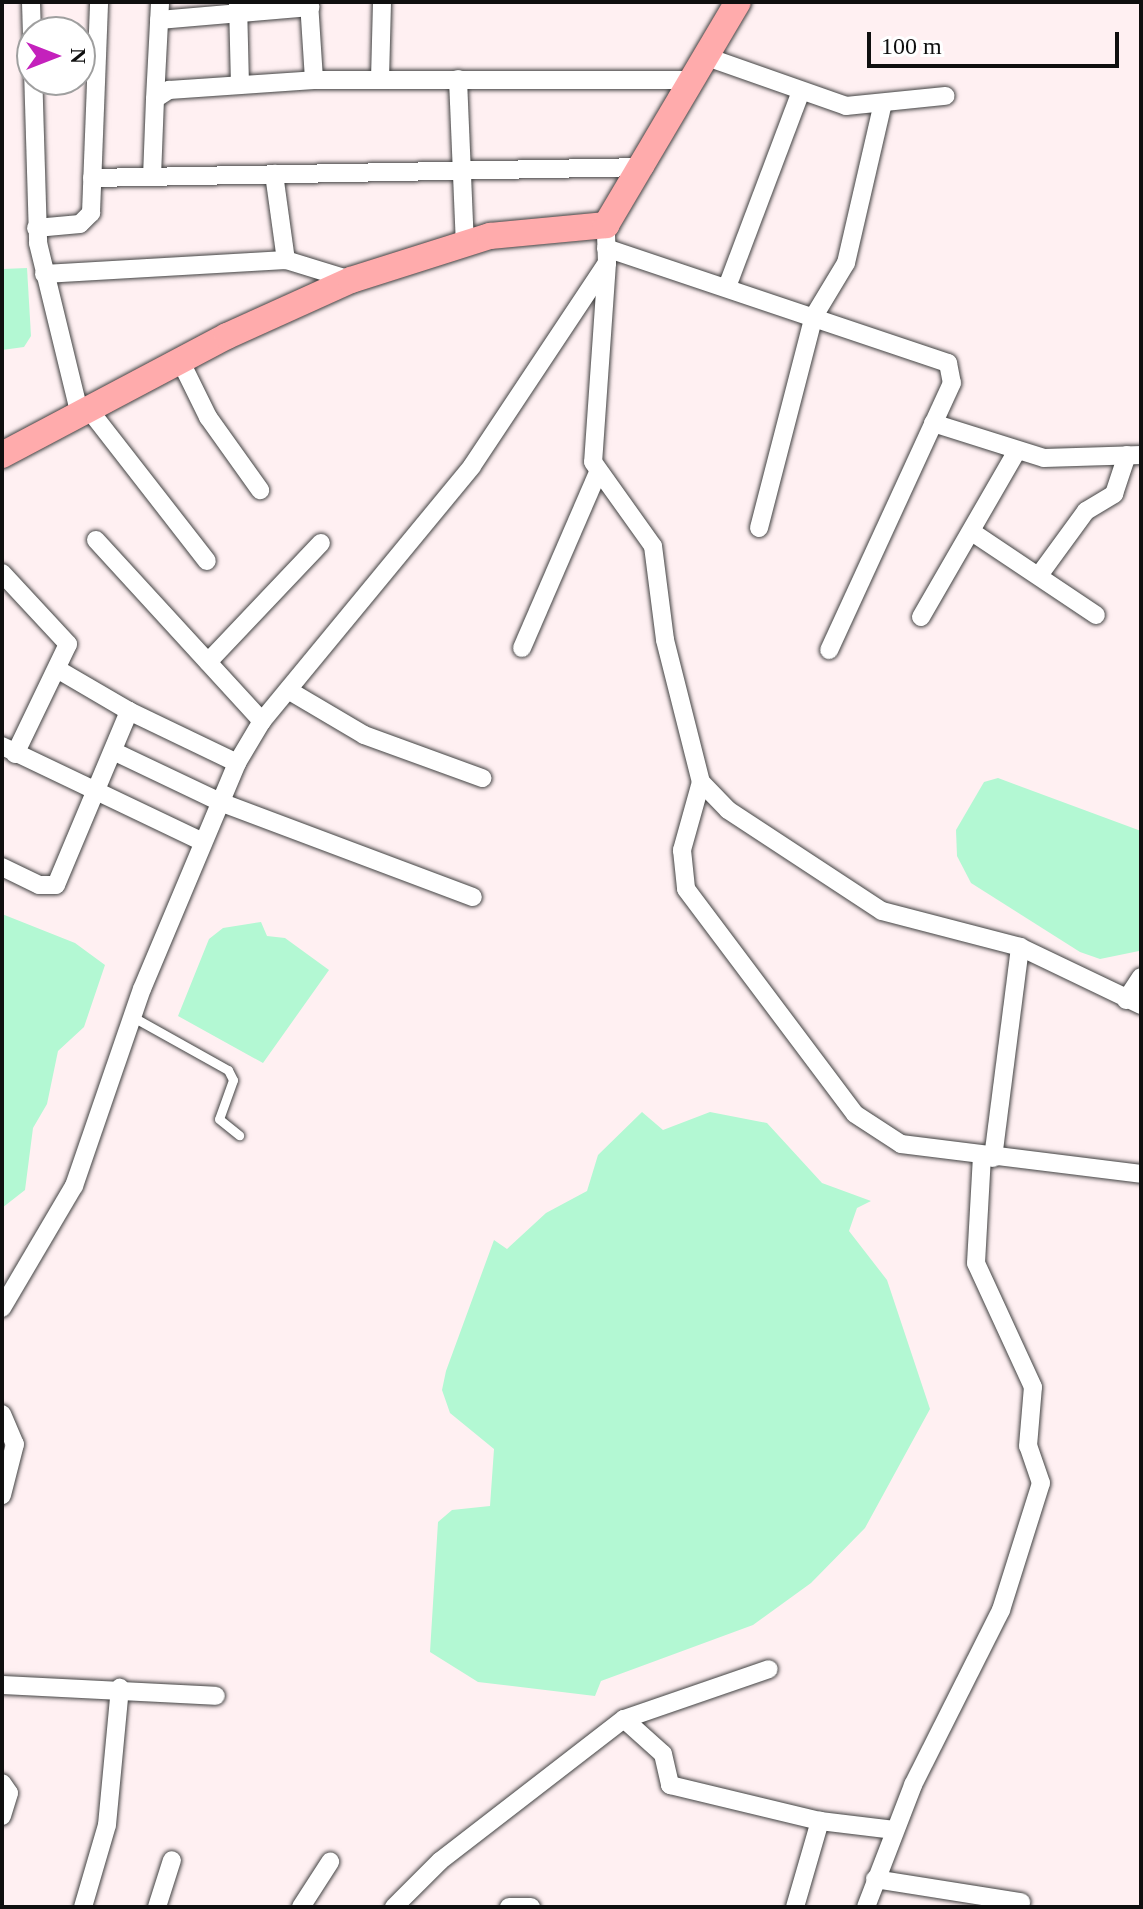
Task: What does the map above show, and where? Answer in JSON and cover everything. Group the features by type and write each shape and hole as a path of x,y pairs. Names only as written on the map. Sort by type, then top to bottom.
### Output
{"street":[{"path":"31,2 36,228 44,274 83,409 207,561"},
{"path":"36,228 84,222 92,178 99,2"},
{"path":"380,79 382,2"},
{"path":"2,1308 74,1186 133,1017 237,763 262,721 448,501 606,245 645,167 738,2"},
{"path":"152,177 160,11 310,4 314,80"},
{"path":"238,7 240,84"},
{"path":"707,57 800,94 882,107 945,96"},
{"path":"458,79 465,243"},
{"path":"155,99 169,90 314,80 694,80"},
{"path":"727,287 800,94"},
{"path":"759,528 814,316 846,263 882,107"},
{"path":"92,178 645,167"},
{"path":"274,174 286,260"},
{"path":"2,455 83,409 180,360 351,280 465,243 606,245 948,363 952,383 829,650"},
{"path":"606,245 593,449 597,475 653,546 665,640 701,782 728,810 882,911 1020,947 1134,1002 1141,977"},
{"path":"44,274 286,260 319,264 351,280"},
{"path":"180,360 208,417 260,490"},
{"path":"933,423 1017,451 1055,459 1134,455"},
{"path":"921,617 1017,451"},
{"path":"1040,574 1076,522 1114,494 1134,455"},
{"path":"522,648 597,475"},
{"path":"972,532 1040,574 1096,615"},
{"path":"96,540 262,721"},
{"path":"208,662 321,543"},
{"path":"2,573 65,634 57,669 9,750 203,842"},
{"path":"57,669 129,711 237,763"},
{"path":"288,690 364,735 482,778"},
{"path":"2,867 39,885 56,885 129,711"},
{"path":"113,751 220,802 473,897"},
{"path":"701,782 682,850 686,889 808,1058 855,1114 886,1138 988,1157 1141,1174"},
{"path":"866,1907 894,1830 1001,1610 1041,1483 1028,1446 1033,1387 976,1263 988,1157 1020,947"},
{"path":"2,1414 15,1444 2,1495"},
{"path":"394,1907 440,1861 624,1719 769,1669"},
{"path":"2,1685 120,1688 216,1696"},
{"path":"83,1907 107,1825 120,1688"},
{"path":"624,1719 663,1754 670,1785 820,1821 894,1830"},
{"path":"2,1783 9,1793 2,1816"},
{"path":"795,1907 820,1821"},
{"path":"157,1907 172,1860"},
{"path":"301,1907 330,1862"},
{"path":"875,1879 1021,1902"},
{"path":"509,1907 531,1907"}],"lane":[{"path":"133,1017 228,1070 233,1080 219,1119 239,1135"}],"shaded area":[{"path":"27,268 31,336 24,347 2,350 2,269"},
{"path":"998,778 1141,831 1139,951 1100,959 1080,952 971,883 957,856 956,830 984,782"},
{"path":"2,914 75,943 105,965 84,1027 58,1051 47,1104 33,1128 25,1190 2,1208"},
{"path":"261,922 267,936 285,938 329,970 263,1063 178,1016 209,939 223,928"},
{"path":"642,1112 663,1130 710,1112 767,1123 822,1183 871,1201 857,1208 849,1231 887,1280 930,1409 865,1528 811,1583 753,1625 601,1681 595,1696 478,1682 430,1652 438,1522 452,1510 490,1506 494,1449 450,1413 442,1390 446,1371 494,1240 507,1249 546,1213 587,1191 598,1155"}]}
